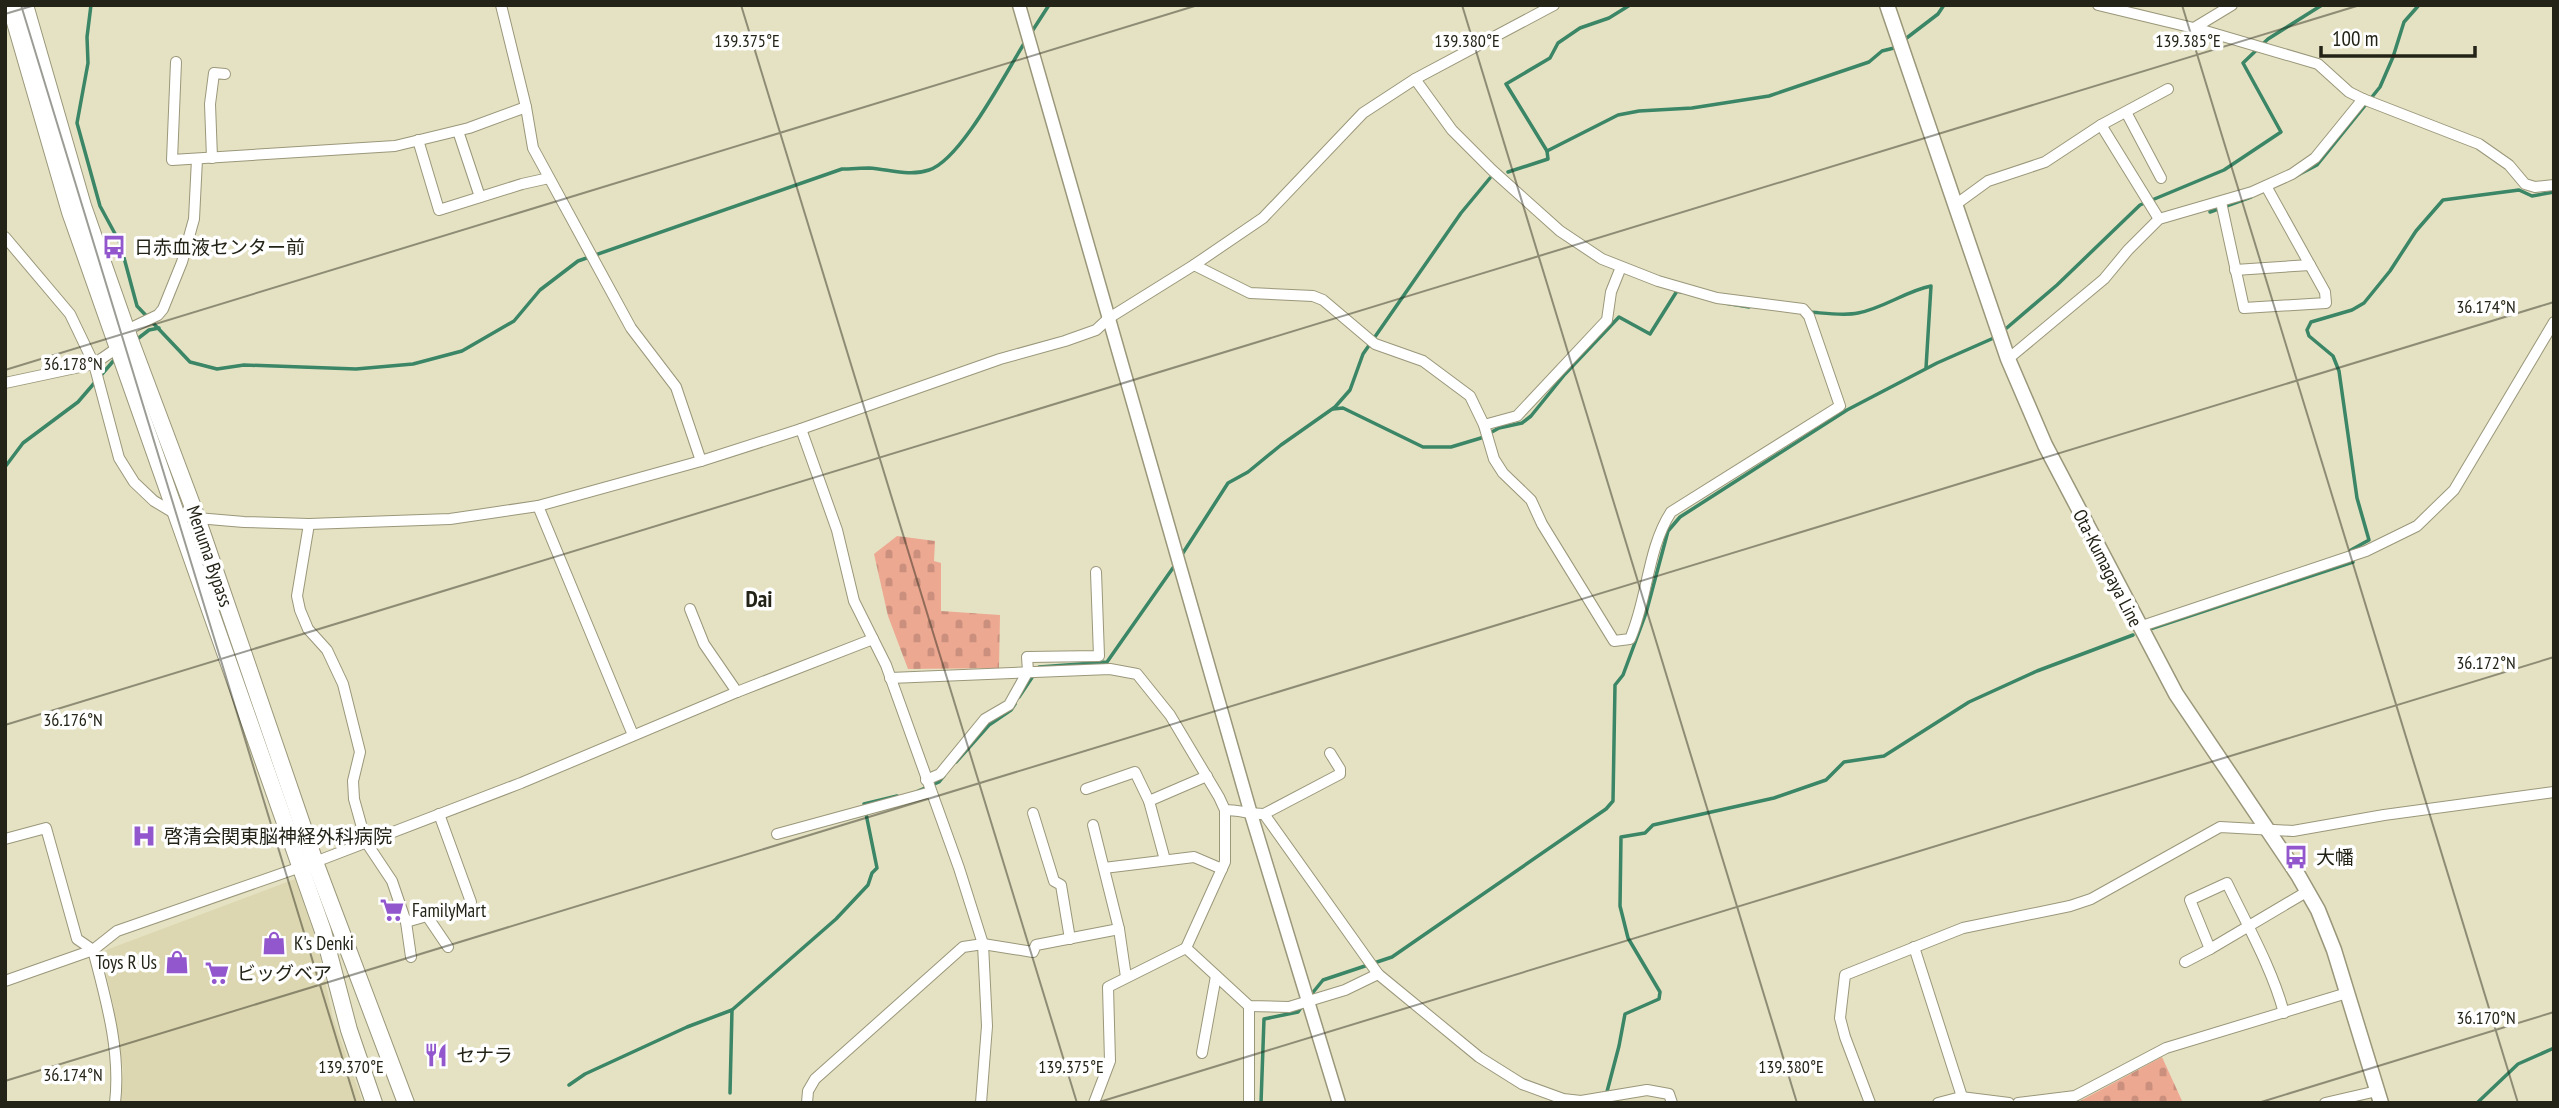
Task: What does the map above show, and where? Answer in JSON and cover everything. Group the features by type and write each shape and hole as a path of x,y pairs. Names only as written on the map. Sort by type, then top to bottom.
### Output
{"highway":[{"name":"Menuma Bypass","path":"10,5 69,212 197,518 315,862 406,1103"},
{"name":"Menuma Bypass","path":"25,5 174,513 323,931 346,1018 374,1103"}],"main road":[{"name":"Ota-Kumagaya Line","path":"1887,5 2008,359 2045,445 2139,627 2189,716 2308,891 2327,929 2379,1097"}],"street":[{"path":"501,5 526,107 533,148 631,328 676,387 701,461"},
{"path":"1019,5 1257,814 1339,1103"},
{"path":"5,237 70,314 95,367 119,458 134,482 174,513 197,518 309,524 450,519 538,506 701,461 1000,359 1096,330 1110,318 1263,218 1363,113 1415,79 1555,5"},
{"path":"2098,5 2194,28 2318,64 2349,92 2363,99 2479,144 2509,165 2525,184 2535,187 2554,185"},
{"path":"2194,28 2232,5"},
{"path":"176,62 172,160 395,146 458,131 526,107"},
{"path":"212,158 210,104 214,73 225,74"},
{"path":"1194,265 1250,293 1313,296 1323,300 1373,341 1423,361 1470,396 1485,427 1494,459 1503,473 1531,500 1542,524 1614,641 1630,639 1639,618 1660,528 1671,512 1840,406 1806,313 1717,298 1602,259 1560,231 1492,170 1452,131 1415,79"},
{"path":"1955,205 1988,181 2045,162 2101,125 2168,89"},
{"path":"2008,359 2105,279 2128,250 2159,219 2221,202 2292,174 2315,158 2363,99"},
{"path":"2126,112 2161,178"},
{"path":"2101,125 2159,219"},
{"path":"458,131 480,197"},
{"path":"418,141 439,210 549,178"},
{"path":"5,383 95,367 124,346 143,322 163,309 194,219 197,159"},
{"path":"2221,202 2244,308 2326,303 2325,292 2266,186"},
{"path":"2235,270 2310,265"},
{"path":"1485,427 1517,416 1607,320 1611,292 1621,267"},
{"path":"2139,627 2345,558 2417,526 2454,490 2554,322"},
{"path":"801,429 837,530 854,601 890,678 959,868 983,944 987,1026 981,1103"},
{"path":"538,506 633,734"},
{"path":"309,524 297,596 308,629 327,650 344,684 360,752 352,790 366,842 392,881 406,922 411,957"},
{"path":"926,780 940,774 985,719 1009,705 1028,671 1027,657 1099,656 1097,572"},
{"path":"690,609 704,644 737,692"},
{"path":"5,981 93,950 117,932 315,862 521,783 633,734 873,639"},
{"path":"890,678 1110,669 1137,674 1170,715 1225,810 1225,862 1186,948 1108,987 1110,1061 1094,1103"},
{"path":"1257,814 1340,774 1340,769 1330,753"},
{"path":"1086,789 1135,772 1149,801 1165,860"},
{"path":"1149,801 1207,776"},
{"path":"777,834 930,792"},
{"path":"1870,1103 1844,1037 1840,1018 1845,975 1963,928 2070,906 2091,899 2220,827 2293,831 2384,815 2554,792"},
{"path":"1225,810 1242,810 1257,814 1311,877 1376,972 1479,1056 1522,1084 1563,1099 1581,1101 1647,1090 1669,1094 1672,1103"},
{"path":"1033,813 1055,881 1061,885 1070,939"},
{"path":"439,814 471,902"},
{"path":"1093,825 1119,929 1126,977"},
{"path":"5,839 46,828 77,939 93,950 109,1014 117,1065 116,1103"},
{"path":"1104,868 1194,857 1222,869"},
{"path":"2210,949 2190,900 2227,883 2280,996 2284,1013"},
{"path":"2185,962 2308,891"},
{"path":"406,922 427,916 448,947"},
{"path":"807,1103 808,1091 815,1079 963,947 983,944 1033,952 1036,945 1119,929"},
{"path":"1913,947 1963,1100"},
{"path":"1186,948 1249,1006 1289,1007 1309,1002 1345,990 1376,972"},
{"path":"1202,1053 1216,976"},
{"path":"2018,1103 2076,1099 2166,1048 2347,993"},
{"path":"1249,1006 1249,1103"},
{"path":"2325,1103 2379,1097"},
{"path":"1945,1102 1963,1100 2009,1103"}],"shaded area":[{"path":"295,879 317,942 333,1018 362,1100 360,1103 121,1103 123,1069 103,959 106,950"}],"green space":[{"path":"897,536 935,541 934,561 941,563 941,611 1000,615 999,668 908,669 888,616 874,554"},
{"path":"2162,1057 2183,1103 2080,1103 2080,1101"}],"waterway":[{"path":"91,5 87,37 88,63 77,123 100,206 120,243 137,306 190,362 217,369 244,365 356,369 413,364 462,351 514,321 540,290 578,261 842,169 869,168 906,173 929,170 942,163 968,133 1025,42"},
{"path":"1031,33 1049,5"},
{"path":"1508,172 1548,159 1547,151 1506,84 1550,58 1558,43 1580,28 1609,18 1630,5"},
{"path":"1904,40 1938,14 1944,5"},
{"path":"2002,332 2057,285 2140,205 2224,170 2281,132 2243,63 2268,39 2322,5"},
{"path":"2296,176 2317,165 2380,87 2404,22 2419,5"},
{"path":"1547,151 1618,115 1692,108 1769,96 1869,62 1882,51 1894,48"},
{"path":"1181,556 1228,483 1248,472 1335,407 1350,390 1363,354 1461,213 1490,178"},
{"path":"2150,629 2353,562 2351,550 2369,540 2357,498 2339,371 2333,356 2309,336 2307,330 2311,322 2352,310 2364,303 2390,271 2416,231 2443,200 2519,190 2532,196 2554,192"},
{"path":"2210,212 2251,197"},
{"path":"1809,312 1858,313 1931,286 1926,368"},
{"path":"1333,409 1343,408 1423,447 1451,447 1481,438 1499,428 1522,423 1531,416 1565,374 1619,317 1650,334 1677,291 1681,292"},
{"path":"1725,303 1749,307"},
{"path":"136,340 149,330 159,328"},
{"path":"1310,996 1323,980 1392,957 1606,809 1613,801 1615,685 1623,675 1646,613 1668,531 1680,517 1847,410 1937,363 1996,337"},
{"path":"5,467 23,443 78,402 115,359"},
{"path":"1019,697 1039,667 1107,662 1175,565"},
{"path":"1604,1103 1625,1014 1659,999 1660,992 1628,938 1620,906 1621,837 1645,833 1653,825 1774,798 1826,780 1844,762 1884,756 1969,702 2037,671 2133,635"},
{"path":"956,762 989,725 1011,710 1015,704"},
{"path":"918,791 939,782 944,776"},
{"path":"569,1085 585,1074 687,1027 732,1010 836,919 868,885 877,868 864,804 897,796"},
{"path":"1261,1103 1264,1019 1298,1012 1303,1005"},
{"path":"730,1093 732,1010"},
{"path":"2477,1103 2518,1064 2554,1048"}],"place":[{"name":"日赤血液センター前","path":"114,247"},
{"name":"啓清会関東脳神経外科病院","path":"144,836"},
{"name":"大幡","path":"2296,857"},
{"name":"FamilyMart","path":"392,910"},
{"name":"K's Denki","path":"274,943"},
{"name":"Toys R Us","path":"177,962"},
{"name":"ビッグベア","path":"217,973"},
{"name":"セナラ","path":"436,1055"}],"district":[{"name":"Dai","path":"759,598"}]}
